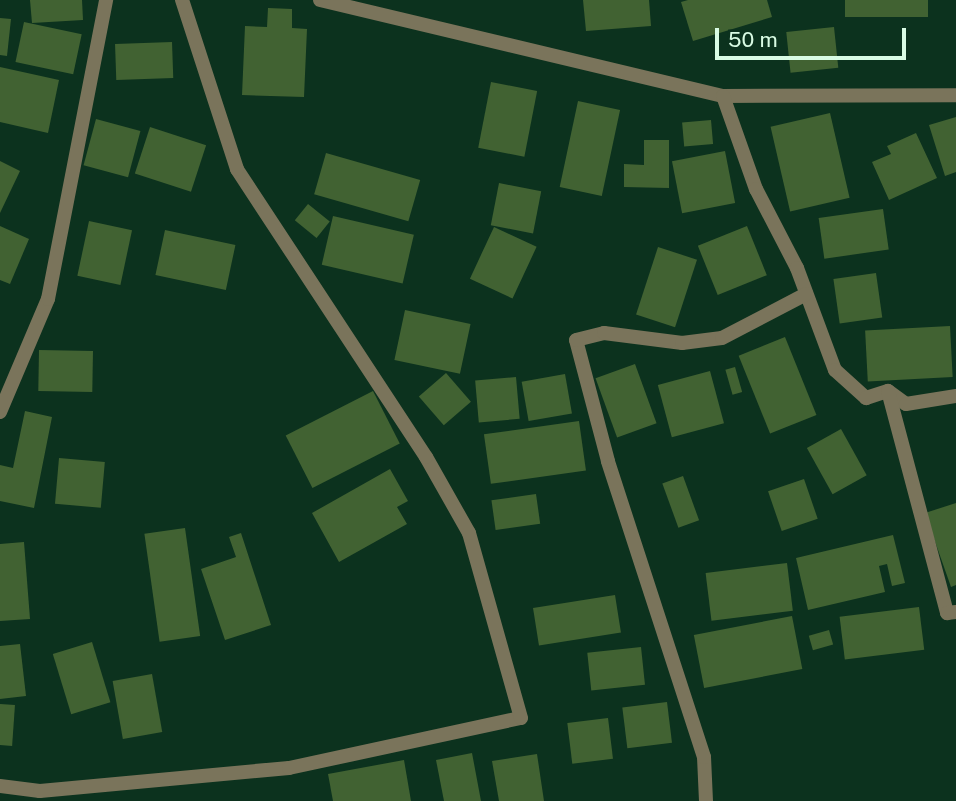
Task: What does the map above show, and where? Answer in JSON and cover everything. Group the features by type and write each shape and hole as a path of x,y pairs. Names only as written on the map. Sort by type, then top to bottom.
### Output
{"street":[{"path":"0,412 48,299 106,0"},
{"path":"0,786 40,791 289,768 520,718 469,533 426,457 237,169 181,0"},
{"path":"320,0 723,96 956,95"},
{"path":"723,96 755,189 806,294 835,370 866,398 888,391"},
{"path":"706,801 704,757 608,461 576,340 604,333 682,343 722,338 806,294"},
{"path":"888,391 906,404 956,396"},
{"path":"888,391 947,613 956,612"}],"building":[{"path":"30,0 82,0 83,20 32,23"},
{"path":"583,0 649,0 651,26 586,31"},
{"path":"767,0 772,17 693,41 681,2"},
{"path":"845,0 928,0 928,17 845,17"},
{"path":"268,8 292,9 292,28 307,29 304,97 242,95 245,26 267,27"},
{"path":"0,18 11,19 7,56 0,55"},
{"path":"24,22 82,34 73,74 15,62"},
{"path":"834,27 838,68 791,73 786,32"},
{"path":"172,42 173,78 116,80 115,44"},
{"path":"0,67 59,80 48,133 0,122"},
{"path":"491,82 537,91 524,157 478,148"},
{"path":"578,101 620,110 602,196 560,187"},
{"path":"830,113 850,198 790,211 771,127"},
{"path":"956,117 956,172 945,176 929,125"},
{"path":"96,119 140,131 128,177 84,165"},
{"path":"711,120 713,144 684,146 682,123"},
{"path":"150,127 206,145 191,192 135,174"},
{"path":"916,133 937,178 889,200 872,162 891,154 887,146"},
{"path":"644,140 669,140 669,188 624,187 624,164 644,165"},
{"path":"725,151 735,203 682,213 672,161"},
{"path":"326,153 420,180 408,221 314,194"},
{"path":"0,161 20,171 0,213"},
{"path":"499,183 541,191 533,233 491,225"},
{"path":"308,204 330,222 317,238 295,220"},
{"path":"883,209 889,250 824,259 819,218"},
{"path":"333,216 414,235 403,283 322,265"},
{"path":"89,221 132,230 120,285 77,276"},
{"path":"0,226 29,239 10,284 0,280"},
{"path":"747,226 767,275 718,295 698,246"},
{"path":"494,227 537,247 513,299 470,279"},
{"path":"165,230 235,245 226,290 155,275"},
{"path":"658,247 697,260 675,327 636,315"},
{"path":"876,273 882,318 840,324 833,279"},
{"path":"405,310 471,324 460,374 394,360"},
{"path":"950,326 953,377 868,381 865,330"},
{"path":"785,337 816,415 770,434 739,356"},
{"path":"39,350 93,351 92,392 38,391"},
{"path":"635,364 657,423 617,438 596,378"},
{"path":"735,367 742,392 733,395 725,370"},
{"path":"710,371 724,423 672,437 658,385"},
{"path":"446,373 471,402 444,425 419,397"},
{"path":"565,374 572,413 529,421 522,382"},
{"path":"516,377 520,419 479,422 475,381"},
{"path":"373,391 400,444 312,488 286,435"},
{"path":"25,411 52,417 34,508 0,501 0,465 13,468"},
{"path":"579,421 586,471 491,484 484,434"},
{"path":"841,429 867,475 833,494 807,448"},
{"path":"59,458 105,462 101,508 55,504"},
{"path":"390,469 408,501 397,507 407,524 339,562 312,513"},
{"path":"683,476 699,520 678,528 662,484"},
{"path":"804,479 818,519 782,531 768,491"},
{"path":"536,494 540,524 496,530 491,500"},
{"path":"956,503 956,585 951,587 925,513"},
{"path":"185,528 200,636 160,642 144,534"},
{"path":"241,533 271,625 225,640 201,569 236,557 229,537"},
{"path":"893,535 905,583 892,586 887,564 879,566 885,592 808,610 796,558"},
{"path":"24,542 30,619 0,621 0,544"},
{"path":"787,563 793,611 711,621 706,573"},
{"path":"615,595 621,633 539,646 533,608"},
{"path":"919,607 924,650 845,659 840,617"},
{"path":"792,616 802,669 704,688 694,635"},
{"path":"829,630 833,644 813,650 809,636"},
{"path":"92,642 110,702 71,714 53,654"},
{"path":"20,644 26,696 0,699 0,646"},
{"path":"641,647 645,685 591,690 587,653"},
{"path":"152,674 162,732 123,739 113,681"},
{"path":"667,702 672,743 627,748 622,707"},
{"path":"0,704 15,705 12,746 0,745"},
{"path":"608,718 613,759 572,764 567,723"},
{"path":"472,753 481,801 444,801 436,760"},
{"path":"537,754 544,801 499,801 492,761"},
{"path":"404,760 411,801 333,801 328,774"}]}
